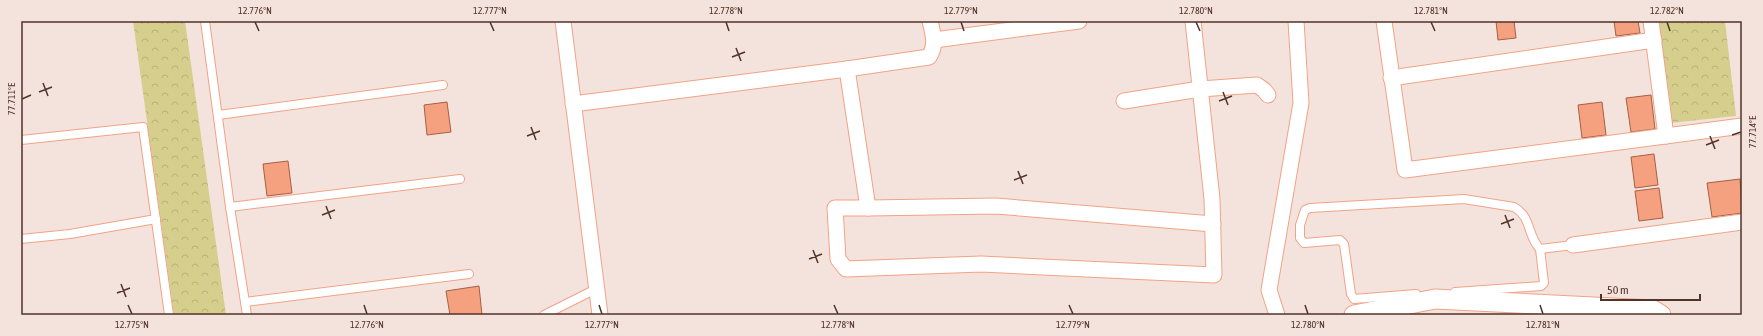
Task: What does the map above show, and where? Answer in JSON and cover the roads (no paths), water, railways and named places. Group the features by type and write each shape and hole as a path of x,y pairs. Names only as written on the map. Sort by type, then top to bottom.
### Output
{"street":[{"path":"563,21 600,315"},
{"path":"574,104 847,69 929,56 933,51 934,40 930,21"},
{"path":"934,40 1079,21"},
{"path":"1193,21 1212,199 1213,224 1214,275 981,264 846,269 838,259 835,208 996,206 1213,224"},
{"path":"1277,315 1269,290 1301,103 1296,21"},
{"path":"1384,21 1405,170 1742,126"},
{"path":"1651,21 1666,136"},
{"path":"1391,78 1654,40"},
{"path":"847,69 868,208"},
{"path":"1124,101 1200,89 1257,85 1268,95"},
{"path":"1573,244 1742,222"},
{"path":"1354,315 1435,299 1653,310 1661,315"}],"lane":[{"path":"205,21 230,207 247,315"},
{"path":"218,115 444,85"},
{"path":"21,140 143,127 170,315"},
{"path":"230,207 460,179"},
{"path":"1464,199 1514,207 1521,211 1526,217 1536,245 1540,249 1544,283 1541,286 1354,299 1351,294 1344,244 1340,240 1304,243 1300,238 1300,225 1302,215 1305,210 1310,208 1464,199"},
{"path":"21,239 70,234 156,219"},
{"path":"1540,249 1573,244"},
{"path":"245,302 469,274"},
{"path":"544,315 596,289"}]}
